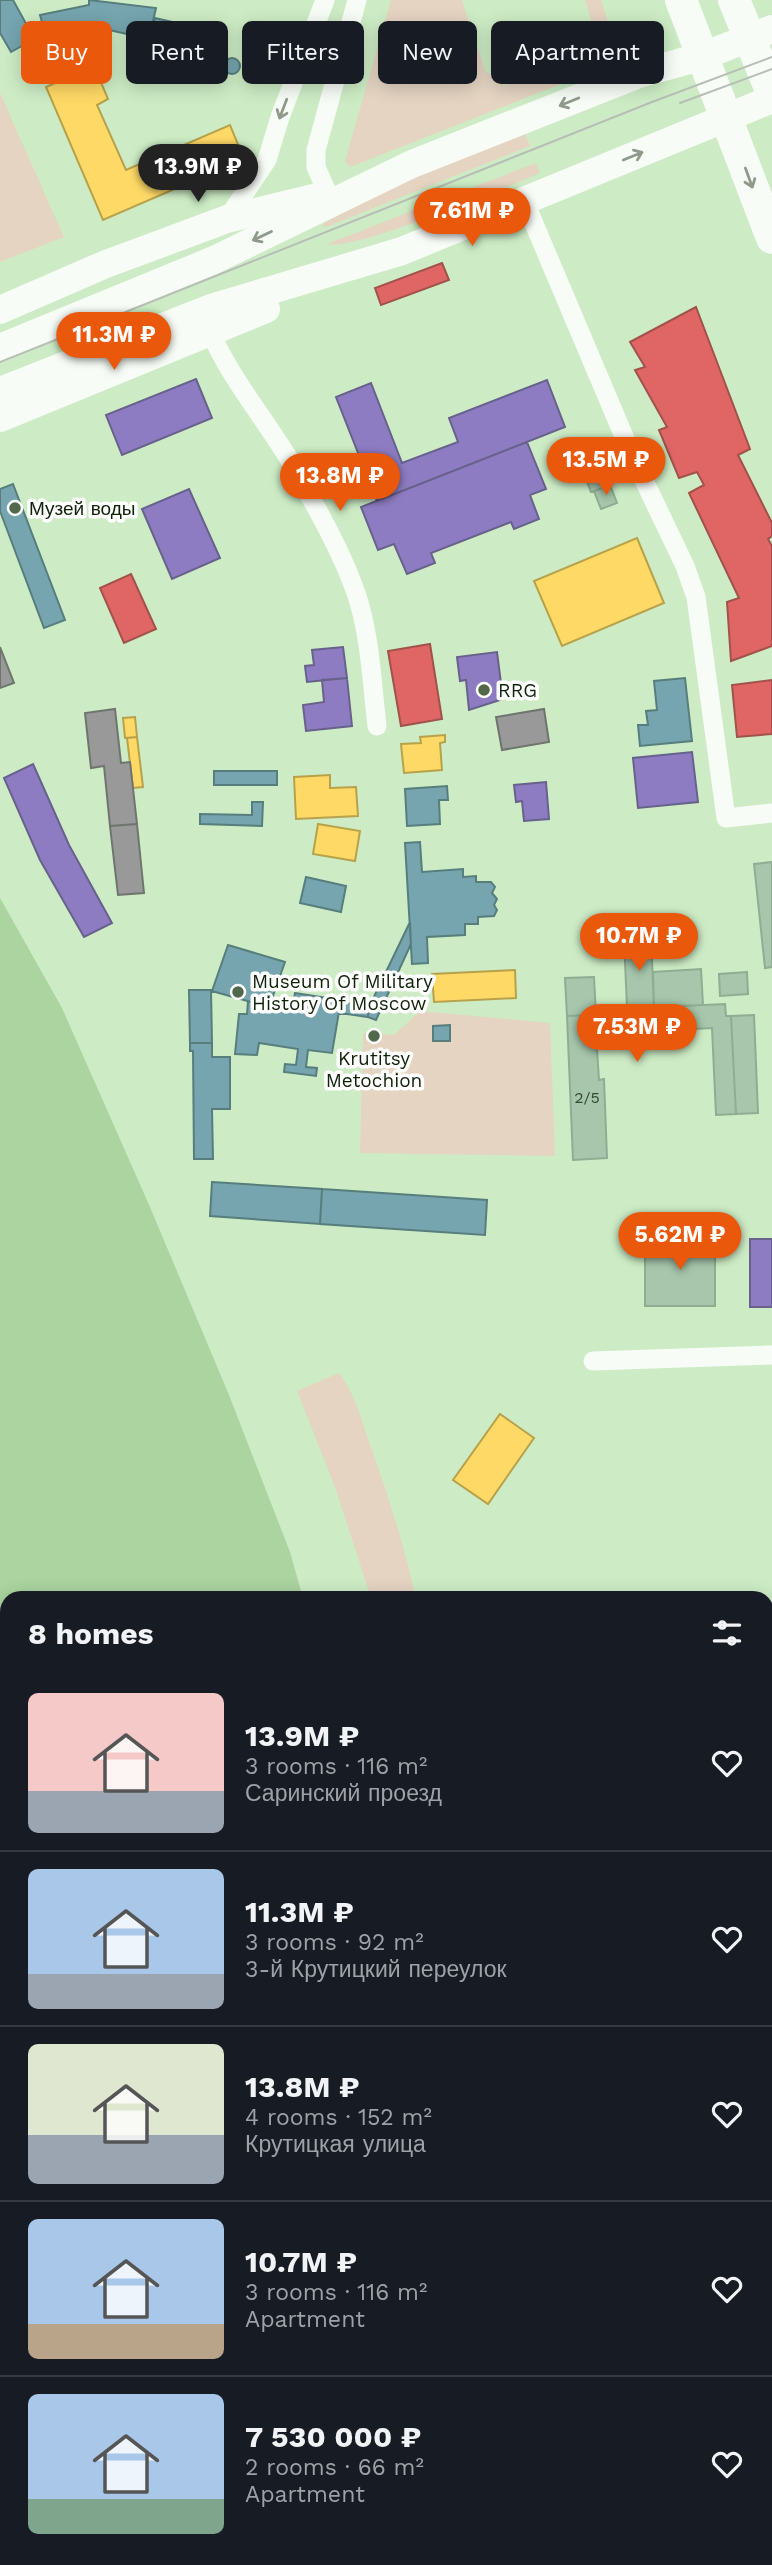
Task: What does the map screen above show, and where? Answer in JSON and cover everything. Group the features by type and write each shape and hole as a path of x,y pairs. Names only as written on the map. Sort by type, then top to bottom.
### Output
{"main road":[{"path":"681,0 772,238"},
{"path":"734,0 760,34 772,93"},
{"path":"0,310 106,264 185,234 227,219 328,194 412,164 639,74 703,56 760,34"},
{"path":"0,391 402,251 772,99"},
{"path":"0,348 203,264 412,164"},
{"path":"185,234 211,247 203,264"},
{"path":"0,418 210,320"}],"street":[{"path":"227,219 267,160 280,117 325,0"},
{"path":"328,194 316,167 316,150 357,0"},
{"path":"524,200 631,453 685,566 696,597 726,818 772,813"},
{"path":"210,320 220,357 288,458 339,553 357,595 377,726"},
{"path":"593,1361 772,1355"}],"shaded area":[{"path":"391,0 462,0 469,21 385,21"},
{"path":"585,0 601,0 608,21 591,21"},
{"path":"378,46 378,84 477,84 477,46 485,70 491,75 491,84 561,84 350,167 345,161"},
{"path":"0,93 64,237 0,262"},
{"path":"524,132 530,146 323,228 324,223 404,180"},
{"path":"536,163 540,173 465,204 367,238 342,244 327,244"},
{"path":"0,898 62,1008 150,1207 229,1395 290,1552 301,1591 0,1591"},
{"path":"420,1011 550,1023 555,1156 360,1153 363,1033 394,1035"},
{"path":"339,1373 349,1389 395,1520 414,1591 369,1591 335,1487 297,1391"}],"building: Homes":[{"path":"53,84 102,84 108,99 97,105 126,170 230,125 244,159 103,220 46,87"},
{"path":"637,538 664,603 562,646 534,581"},
{"path":"135,717 137,737 125,738 123,718"},
{"path":"445,735 445,742 440,743 442,770 404,773 401,744 421,743 420,737"},
{"path":"137,737 143,787 133,788 127,738"},
{"path":"330,775 330,788 356,787 358,816 296,819 294,777"},
{"path":"318,824 360,831 355,861 313,854"},
{"path":"515,970 516,998 434,1002 432,974"},
{"path":"500,1414 534,1438 488,1504 453,1480"}],"building: Shops":[{"path":"442,263 449,280 381,305 375,288"},
{"path":"696,307 750,449 738,455 772,523 772,536 768,539 772,546 772,646 731,661 727,602 739,598 689,493 704,485 697,472 679,478 659,430 667,427 635,370 645,367 630,342"},
{"path":"131,574 156,629 124,643 100,588"},
{"path":"430,644 442,719 401,726 388,651"},
{"path":"772,680 772,734 737,737 732,685"}],"building: Offices":[{"path":"196,379 212,418 122,455 106,415"},
{"path":"547,380 565,427 377,501 336,397 371,383 402,463 458,442 449,418"},
{"path":"527,442 546,489 530,495 539,519 514,529 511,522 431,553 435,563 407,574 394,544 378,550 361,507"},
{"path":"189,489 220,558 172,579 142,509"},
{"path":"343,647 347,678 307,682 305,666 314,665 312,650"},
{"name":"RRG","path":"497,652 503,699 469,710 466,680 460,681 457,657"},
{"path":"347,678 352,726 306,731 303,705 324,702 322,680"},
{"path":"692,752 698,802 638,808 633,758"},
{"path":"33,764 69,845 112,923 84,937 40,860 4,778"},
{"path":"546,782 549,819 524,821 522,801 516,802 514,785"},
{"path":"750,1239 772,1239 772,1307 750,1307"}],"building: Public":[{"path":"0,0 13,0 25,21 21,21 21,46 11,52 0,33"},
{"path":"89,0 156,8 153,21 126,21 126,34 112,31 112,21 42,21 40,15 89,5"},
{"path":"235,58 240,63 238,72 228,73 228,59"},
{"path":"13,484 65,620 44,628 0,511 0,489"},
{"path":"685,678 692,741 640,746 638,725 648,725 646,711 657,710 654,681"},
{"path":"214,771 277,771 277,785 214,785"},
{"path":"447,786 448,800 439,800 440,824 407,826 405,789"},
{"path":"252,802 263,802 262,826 200,824 200,814 252,815"},
{"path":"420,842 422,872 463,869 463,877 476,876 476,882 491,882 495,887 492,893 497,899 494,905 497,910 494,916 478,917 478,924 465,924 465,935 427,937 428,963 412,964 405,843"},
{"path":"306,877 346,886 341,912 300,903"},
{"path":"410,922 411,944 376,1020 368,1017 369,1007"},
{"path":"228,945 285,962 269,1007 212,991"},
{"path":"189,990 211,990 212,1043 190,1043"},
{"path":"295,993 341,1000 332,1053 308,1050 306,1067 317,1068 316,1076 284,1072 285,1064 296,1065 298,1049 259,1043 257,1055 235,1054 239,1014 247,1014 248,1001 269,1007 271,1003 293,1005"},
{"path":"341,1002 369,1007 368,1017 339,1013"},
{"path":"450,1025 450,1041 433,1041 433,1026"},
{"path":"190,1043 212,1043 212,1057 230,1057 230,1109 212,1109 213,1159 194,1159 193,1051 190,1051"},
{"path":"212,1182 322,1189 320,1224 210,1216"},
{"path":"322,1189 487,1200 485,1235 320,1224"}],"building: Industry":[{"path":"0,647 14,683 0,688"},
{"path":"115,709 121,763 130,762 137,824 110,826 104,766 91,768 85,713"},
{"path":"544,709 549,742 502,750 496,717"},
{"path":"137,824 144,893 118,895 110,826"}],"building: Other":[{"path":"605,466 612,485 591,492 584,474"},
{"path":"610,485 617,503 601,509 594,491"},
{"path":"772,862 772,967 765,968 754,864"},
{"path":"651,938 654,1007 627,1008 624,939"},
{"path":"701,969 703,1005 654,1007 653,972"},
{"path":"747,972 748,994 720,996 719,974"},
{"path":"594,977 596,1015 567,1016 565,978"},
{"path":"725,1004 726,1016 731,1016 736,1114 716,1115 712,1028 596,1034 599,1080 604,1079 607,1158 573,1160 567,1016 618,1014 618,1009"},
{"path":"754,1015 758,1113 736,1114 731,1016"},
{"path":"645,1239 715,1239 715,1306 645,1306"}],"tram line":[{"path":"0,362 652,102 772,57"},
{"path":"680,103 772,69"}],"place":[{"name":"Музей воды","path":"15,508"},
{"name":"RRG","path":"484,690"},
{"name":"Museum Of Military History Of Moscow","path":"238,992"},
{"name":"Krutitsy Metochion","path":"374,1036"}]}
